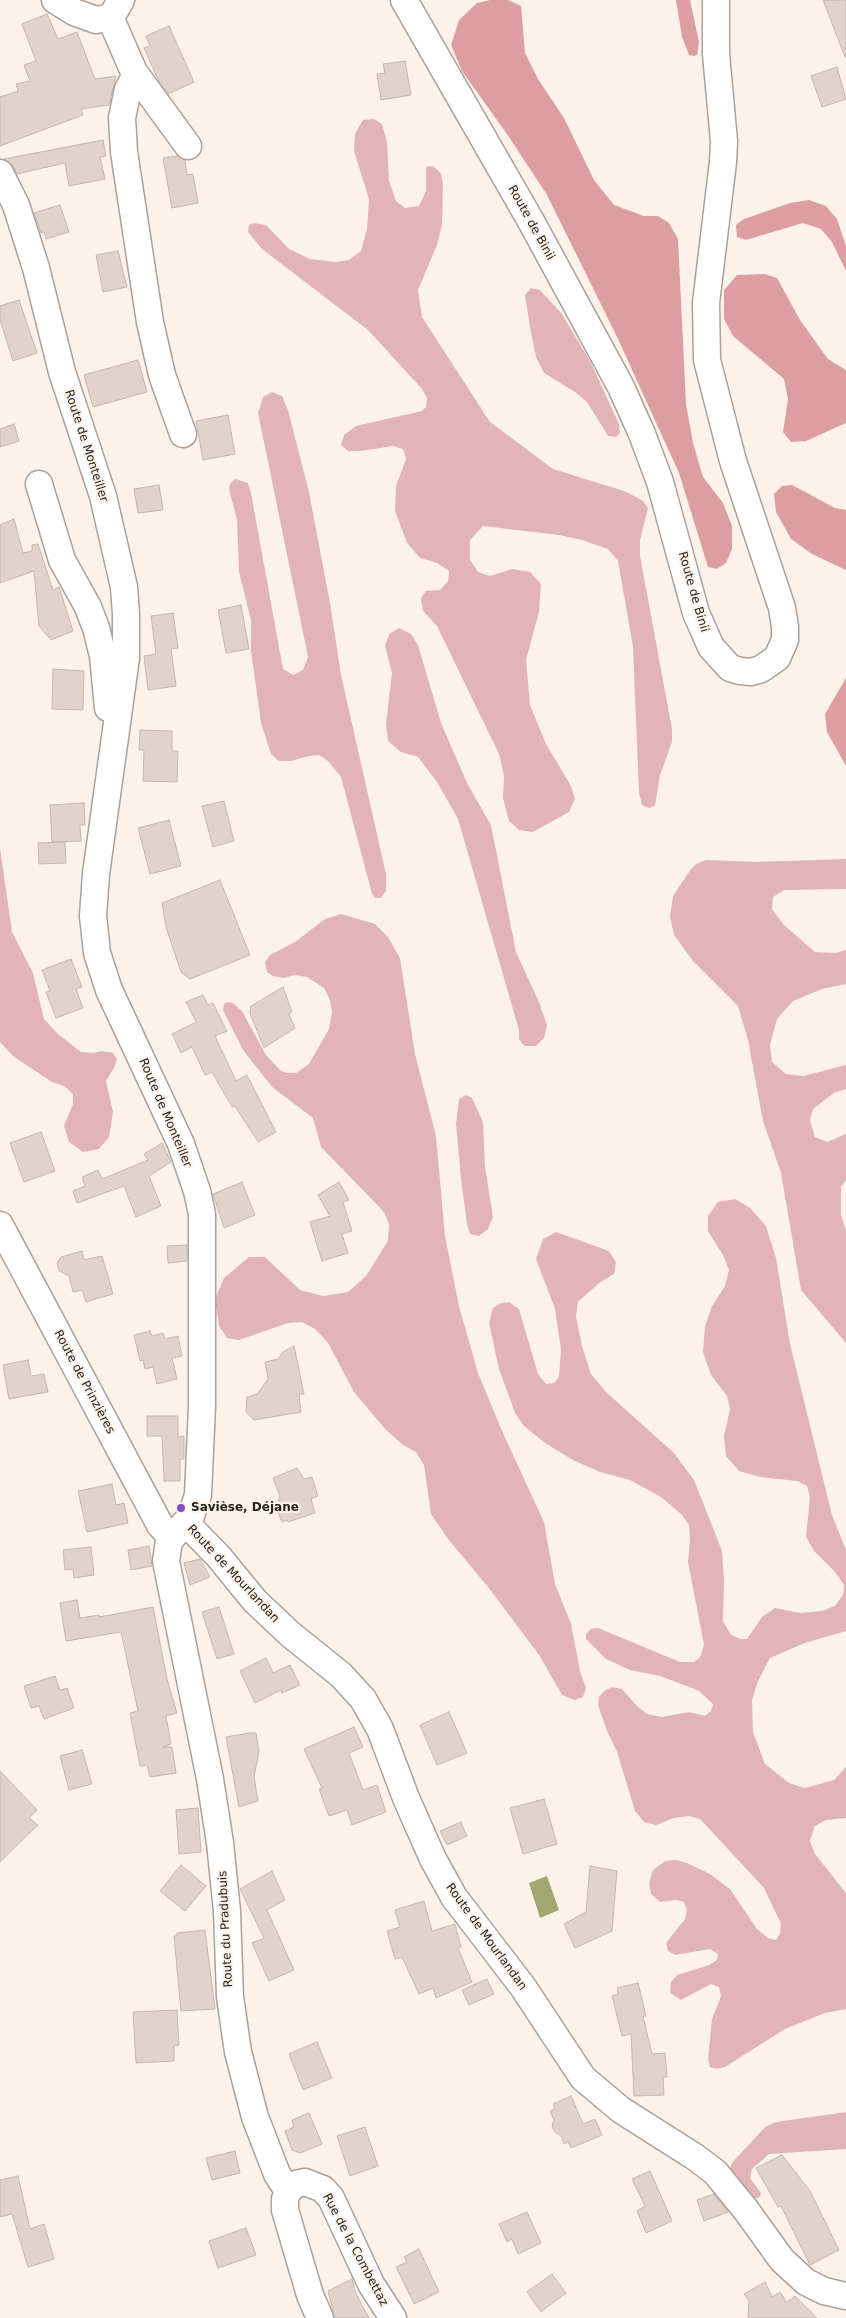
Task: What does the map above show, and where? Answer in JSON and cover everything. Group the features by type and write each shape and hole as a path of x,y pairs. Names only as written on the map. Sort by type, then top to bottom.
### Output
{"street":[{"path":"55,0 90,18 102,20 115,8 136,75 188,146"},
{"name":"Route de Binii","path":"404,0 532,223 621,388 642,434 660,482 696,613 711,647 730,668 751,672 762,669 777,658 785,640 785,627 782,608 733,461 714,394 707,360 706,303 724,141 716,54 716,0"},
{"path":"136,75 128,89 122,118 126,166 152,329 162,376 183,434"},
{"name":"Route de Monteiller","path":"0,173 16,205 43,292 62,372 103,496 121,568 126,599 126,643 94,894 93,916 97,953 109,990 181,1144 195,1184 202,1214 202,1406 199,1486 194,1510 178,1530"},
{"path":"38,484 62,560 88,607 96,628 103,656 107,715 112,724 116,726"},
{"name":"Route de Prinzières","path":"0,1225 160,1525 178,1530"},
{"name":"Route du Pradubuis","path":"178,1530 166,1553 167,1569 210,1779 220,1843 227,1911 229,1978 234,2034 242,2073 255,2117 277,2174 288,2191"},
{"name":"Route de Mourlandan","path":"178,1530 215,1553 244,1589 271,1617 341,1675 364,1699 380,1730 426,1844 454,1896 523,1987 584,2078 621,2110 666,2138 714,2172 746,2210 782,2260 806,2282 824,2291 846,2296"},
{"name":"Rue de la Combettaz","path":"288,2191 296,2184 305,2182 318,2186 327,2194 371,2284 393,2318"},
{"path":"288,2191 284,2203 286,2215 310,2294 320,2318"}],"shaded area":[{"path":"490,0 508,0 521,6 525,53 538,79 564,118 594,180 614,205 644,216 658,216 669,223 678,239 686,404 693,443 703,477 723,503 732,526 732,549 726,563 717,569 708,567 679,473 618,339 547,195 462,71 451,45 459,20 477,3"},
{"path":"676,0 690,0 699,42 697,55 689,55 682,37"},
{"path":"374,119 382,124 387,142 389,181 396,201 405,208 419,206 426,191 426,167 433,166 441,173 443,185 442,225 437,245 418,290 422,317 490,422 553,469 624,491 642,500 648,508 640,540 640,556 672,729 672,742 660,775 655,806 649,808 642,805 639,793 633,647 618,561 608,549 582,540 559,535 483,526 470,540 470,560 478,572 490,576 512,569 530,572 541,584 539,612 526,660 530,705 546,744 571,786 575,799 569,812 533,832 519,830 509,821 503,798 504,776 499,754 437,626 423,611 421,598 426,591 440,590 448,581 449,571 437,563 420,558 407,543 395,511 396,486 406,459 403,449 393,446 348,451 341,445 344,435 356,426 422,411 426,407 427,398 422,389 368,330 262,249 248,232 249,225 254,223 266,225 289,249 310,259 336,262 349,260 361,251 367,229 369,199 354,151 355,134 363,120"},
{"path":"809,200 826,206 837,219 846,246 846,271 832,242 821,229 803,223 746,240 737,237 736,225 744,219 790,203"},
{"path":"765,274 777,278 800,320 828,359 846,370 846,423 806,441 791,442 783,432 788,399 784,379 733,336 724,319 724,290 737,275"},
{"path":"531,288 540,290 562,314 591,363 619,424 620,433 616,437 608,436 587,402 575,392 544,373 536,357 530,328 525,295"},
{"path":"272,392 282,396 288,410 309,492 330,603 341,675 386,874 386,891 381,898 375,898 372,894 341,777 328,761 319,755 291,761 279,761 271,754 261,723 251,651 251,620 239,572 237,520 229,489 230,484 235,479 248,483 251,493 283,669 293,675 303,670 308,657 258,413 263,397"},
{"path":"792,485 835,508 846,510 846,570 812,554 791,539 776,512 774,494 782,486"},
{"path":"399,628 411,634 418,645 441,723 467,783 491,825 516,952 539,1002 547,1025 544,1038 536,1046 524,1046 519,1039 519,1030 458,819 437,782 418,757 401,752 388,741 386,724 392,673 385,646 389,634"},
{"path":"846,678 846,766 827,732 825,714"},
{"path":"0,848 12,932 33,973 44,1019 58,1034 81,1052 94,1053 102,1051 113,1053 117,1059 106,1081 113,1112 109,1137 99,1149 83,1152 69,1142 64,1126 73,1104 73,1094 64,1086 52,1082 14,1057 0,1042"},
{"path":"846,859 846,889 784,890 773,897 772,909 784,925 815,952 836,953 846,950 846,984 822,989 793,1001 777,1019 770,1045 772,1062 786,1074 803,1076 846,1065 846,1089 834,1093 813,1109 810,1120 815,1137 827,1142 846,1134 846,1180 841,1187 841,1215 846,1231 846,1343 801,1290 781,1173 763,1121 748,1040 738,1006 693,961 674,935 670,917 673,896 691,869 696,864 706,860 755,862"},
{"path":"341,914 375,924 388,937 400,958 415,1054 436,1136 445,1236 459,1306 478,1373 502,1431 544,1522 555,1584 571,1624 580,1671 586,1688 583,1697 575,1700 562,1695 539,1655 488,1587 448,1539 431,1514 424,1465 416,1452 403,1445 386,1430 354,1392 328,1343 315,1329 302,1322 288,1323 239,1340 227,1338 219,1326 215,1299 224,1278 249,1257 265,1257 300,1290 323,1296 348,1292 366,1276 388,1241 389,1224 384,1212 321,1147 313,1118 272,1087 243,1050 223,1010 224,1004 227,1002 233,1003 242,1011 266,1055 280,1070 286,1073 296,1073 309,1064 329,1029 332,1012 330,1000 324,988 307,977 294,975 284,978 273,976 267,972 265,962 270,955 295,942 325,919"},
{"path":"466,1095 472,1098 483,1122 485,1167 493,1217 488,1229 479,1236 470,1234 461,1179 456,1124 459,1099"},
{"path":"735,1199 750,1208 766,1226 776,1258 790,1344 832,1515 846,1550 846,1631 805,1643 770,1658 758,1681 752,1700 753,1732 765,1764 789,1783 805,1788 834,1780 846,1767 846,1818 826,1820 815,1826 810,1841 815,1854 846,1893 846,2009 825,2013 785,2029 725,2067 716,2069 710,2067 708,2059 712,2019 721,1996 719,1987 711,1984 681,2000 670,1993 671,1982 677,1975 709,1965 717,1960 718,1954 710,1949 675,1955 668,1951 666,1943 685,1919 687,1910 684,1902 676,1900 660,1902 651,1894 649,1883 653,1870 665,1861 676,1860 687,1863 710,1874 730,1889 757,1929 768,1938 776,1940 780,1934 781,1924 764,1888 700,1819 689,1816 674,1818 656,1825 644,1822 635,1811 617,1752 598,1705 599,1697 604,1691 612,1687 622,1689 647,1714 662,1717 689,1712 705,1716 711,1711 713,1704 699,1691 660,1676 630,1670 606,1659 586,1639 586,1634 591,1629 598,1628 680,1662 694,1662 700,1657 704,1645 688,1562 689,1525 682,1515 661,1497 630,1480 600,1472 573,1460 545,1443 524,1426 515,1413 499,1369 489,1323 493,1308 501,1303 509,1302 519,1309 538,1374 546,1384 554,1383 559,1377 561,1350 555,1309 536,1259 543,1239 556,1232 609,1251 616,1262 614,1274 599,1283 578,1302 576,1316 582,1346 591,1374 606,1392 674,1453 694,1480 722,1551 724,1581 723,1621 731,1635 747,1639 762,1617 775,1608 800,1613 822,1611 835,1606 843,1595 844,1585 835,1572 814,1551 806,1537 810,1497 807,1486 797,1481 760,1477 739,1471 726,1456 724,1436 730,1409 727,1396 711,1375 703,1352 705,1326 712,1306 725,1286 729,1270 723,1255 708,1231 708,1216 718,1202"},
{"path":"547,1876 559,1910 540,1918 529,1883"},
{"path":"846,2112 846,2149 769,2154 752,2169 750,2178 761,2193 760,2197 755,2199 746,2193 730,2174 731,2164 765,2127 776,2122"}],"building":[{"path":"823,0 846,0 846,57 845,57"},
{"path":"47,14 58,39 77,32 95,79 116,76 109,105 81,109 83,115 0,146 0,97 18,91 16,84 30,81 24,65 36,61 22,24"},
{"path":"169,26 194,82 168,94 158,79 144,48 150,46 146,36"},
{"path":"405,61 411,95 381,100 377,74 385,73 383,64"},
{"path":"837,67 846,99 822,107 811,76"},
{"path":"103,140 106,156 100,157 105,179 69,186 65,163 17,174 13,166 4,159"},
{"path":"177,156 185,160 187,175 193,174 198,203 172,208 163,158"},
{"path":"60,205 69,232 46,239 44,232 41,233 34,213"},
{"path":"118,251 127,287 103,292 96,255"},
{"path":"19,300 37,353 13,361 0,320 0,306"},
{"path":"138,360 147,392 93,407 84,375"},
{"path":"228,415 235,454 203,460 196,421"},
{"path":"14,424 19,441 0,447 0,429"},
{"path":"159,485 163,510 138,513 134,489"},
{"path":"14,519 23,553 32,551 32,545 38,544 53,590 59,587 73,631 51,640 39,626 34,571 0,583 0,525"},
{"path":"241,605 249,649 226,653 218,610"},
{"path":"173,613 178,648 171,649 176,686 148,690 144,656 156,654 151,616"},
{"path":"53,669 84,671 83,710 52,709"},
{"path":"140,730 172,731 172,751 178,751 177,782 143,781 144,750 139,750"},
{"path":"224,801 234,841 213,847 202,806"},
{"path":"84,803 85,825 80,825 81,841 52,842 50,805"},
{"path":"169,820 181,866 150,874 138,828"},
{"path":"65,842 66,863 39,864 38,843"},
{"path":"220,880 250,955 190,979 181,972 166,927 162,903"},
{"path":"71,959 82,987 76,989 83,1008 56,1018 46,992 50,991 42,970"},
{"path":"283,987 292,1012 289,1014 295,1028 264,1048 250,1013 251,1006"},
{"path":"203,995 208,1005 213,1003 227,1031 215,1036 236,1081 247,1075 276,1132 258,1142 235,1106 232,1107 212,1072 205,1075 192,1047 181,1053 172,1034 196,1022 186,1002"},
{"path":"41,1132 55,1171 24,1182 10,1143"},
{"path":"162,1143 171,1162 149,1176 161,1206 136,1217 124,1186 77,1203 73,1191 85,1186 82,1177 98,1170 102,1179 148,1160 144,1154"},
{"path":"242,1182 255,1215 224,1228 213,1194"},
{"path":"339,1182 349,1200 343,1202 352,1231 342,1234 348,1253 322,1261 310,1222 330,1216 318,1195"},
{"path":"187,1245 187,1261 168,1263 167,1246"},
{"path":"82,1251 84,1260 102,1256 113,1294 86,1302 82,1290 73,1292 69,1276 59,1271 57,1263 61,1257"},
{"path":"150,1331 152,1336 163,1333 165,1339 178,1336 182,1356 172,1358 177,1379 157,1384 153,1367 145,1369 143,1360 140,1361 134,1335"},
{"path":"294,1346 304,1394 299,1394 301,1412 254,1420 246,1412 247,1397 257,1394 268,1379 265,1362 278,1359 283,1352"},
{"path":"28,1360 31,1376 44,1374 48,1392 9,1399 3,1365"},
{"path":"147,1416 178,1416 178,1437 184,1436 184,1459 180,1459 180,1481 164,1481 162,1436 147,1436"},
{"path":"297,1468 304,1479 312,1477 318,1496 311,1499 315,1513 288,1522 287,1520 282,1522 276,1507 280,1496 273,1478"},
{"path":"112,1484 116,1505 124,1503 128,1523 87,1532 78,1491"},
{"path":"149,1546 152,1566 131,1570 128,1550"},
{"path":"91,1547 94,1575 74,1578 73,1569 65,1570 63,1550"},
{"path":"200,1559 210,1577 190,1585 184,1563"},
{"path":"77,1600 80,1618 99,1615 99,1617 153,1607 167,1679 177,1713 166,1716 171,1744 163,1747 172,1747 176,1773 150,1777 147,1765 140,1766 130,1713 138,1711 121,1632 66,1641 60,1603"},
{"path":"219,1607 234,1654 217,1659 202,1612"},
{"path":"266,1658 273,1673 290,1665 300,1685 282,1693 281,1690 255,1703 240,1671"},
{"path":"55,1676 60,1690 67,1688 74,1708 44,1719 39,1706 31,1708 24,1686"},
{"path":"449,1712 467,1753 437,1765 420,1725"},
{"path":"354,1727 363,1747 349,1753 363,1790 377,1785 386,1812 352,1825 347,1810 329,1816 319,1789 322,1788 304,1749"},
{"path":"256,1733 259,1752 254,1777 258,1801 239,1807 226,1737"},
{"path":"82,1750 92,1784 69,1790 60,1756"},
{"path":"0,1771 37,1810 29,1818 38,1825 0,1862"},
{"path":"544,1799 557,1844 523,1854 510,1808"},
{"path":"198,1808 201,1852 179,1854 176,1810"},
{"path":"461,1822 467,1836 447,1845 440,1831"},
{"path":"181,1865 206,1886 185,1911 160,1891"},
{"path":"590,1866 617,1871 612,1931 575,1948 564,1924 586,1912"},
{"path":"272,1871 285,1900 267,1910 294,1970 269,1981 252,1943 264,1938 240,1889"},
{"path":"424,1901 432,1931 455,1924 461,1947 458,1948 472,1982 436,1998 433,1988 419,1994 402,1957 395,1959 387,1931 400,1927 395,1910"},
{"path":"205,1930 215,2009 181,2011 174,1936 177,1936 177,1933"},
{"path":"487,1979 494,1994 469,2005 462,1990"},
{"path":"638,1983 652,2054 665,2053 667,2077 663,2077 664,2095 634,2096 631,2034 622,2036 612,1996 618,1994 617,1988"},
{"path":"177,2010 179,2045 174,2046 174,2061 136,2063 133,2012"},
{"path":"317,2042 332,2078 303,2090 289,2054"},
{"path":"571,2096 583,2124 595,2119 602,2135 571,2148 568,2142 564,2144 561,2136 555,2132 552,2126 554,2120 550,2111 555,2109 553,2104"},
{"path":"309,2113 322,2144 300,2153 292,2150 285,2131 294,2127 292,2120"},
{"path":"365,2127 378,2166 350,2176 337,2136"},
{"path":"235,2151 240,2173 212,2180 206,2158"},
{"path":"782,2155 810,2191 839,2250 810,2265 781,2206 778,2207 756,2168"},
{"path":"650,2171 672,2221 646,2233 637,2211 645,2206 632,2179"},
{"path":"18,2176 30,2229 44,2224 54,2259 28,2267 12,2214 0,2217 0,2180"},
{"path":"714,2194 728,2212 704,2221 697,2200"},
{"path":"527,2212 541,2243 518,2254 512,2239 507,2242 499,2224"},
{"path":"246,2228 256,2255 218,2268 209,2241"},
{"path":"419,2249 439,2292 414,2304 396,2267 407,2262 404,2257"},
{"path":"552,2274 566,2293 541,2312 527,2292"},
{"path":"352,2279 356,2294 369,2318 335,2318 328,2291"},
{"path":"765,2282 772,2297 780,2292 787,2302 795,2296 817,2318 748,2318 749,2301 744,2294"}],"place":[{"name":"Savièse, Déjane","path":"181,1508"}]}
